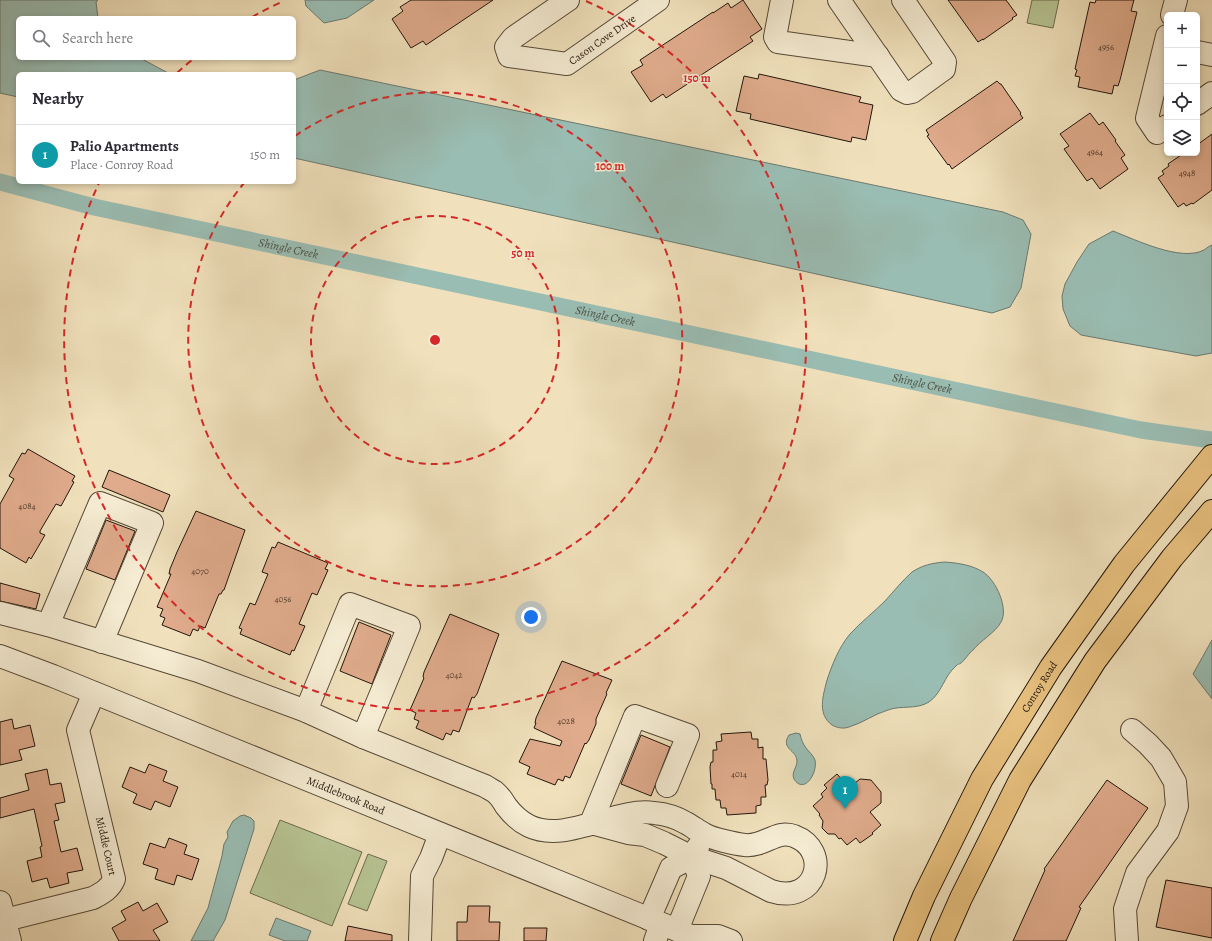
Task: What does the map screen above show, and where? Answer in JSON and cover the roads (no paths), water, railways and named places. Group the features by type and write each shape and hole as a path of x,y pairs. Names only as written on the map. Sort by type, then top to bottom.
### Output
{"main road":[{"name":"Conroy Road","path":"905,941 924,896 982,779 1051,667 1124,564 1208,460"},
{"path":"942,941 961,898 1020,780 1095,661 1172,558 1212,511"}],"street":[{"name":"Cason Cove Drive","path":"568,0 513,38 506,47 509,56 567,64 658,0"},
{"path":"782,0 775,37 778,42 878,56"},
{"path":"839,0 901,90 907,93 912,92 941,72 945,65 944,59 903,0"},
{"path":"1173,12 1176,0"},
{"path":"1164,128 1157,133 1147,118 1165,48"},
{"path":"1200,53 1212,55"},
{"path":"1200,102 1212,93"},
{"path":"48,625 100,503 152,523 102,642"},
{"path":"306,711 350,604 409,626 363,737"},
{"path":"0,613 48,625 198,671 306,711 363,737 495,791 517,817 530,826 548,830 570,830 591,823 628,814 652,812 669,815 687,823 705,835 744,845 761,844 772,837 784,834 793,835 804,841 810,847 815,860 816,868 814,875 808,884 799,892 793,894 778,893 771,891 726,868 692,857 644,835 628,833 591,823"},
{"name":"Middlebrook Road","path":"0,656 94,692 440,834 671,932 718,936 731,941"},
{"name":"Middle Court","path":"2,915 93,898 103,893 111,886 114,879 78,730 94,692"},
{"path":"591,823 635,716 688,735 667,786"},
{"path":"1127,941 1125,909 1137,873 1168,831 1177,806 1175,782 1161,758 1132,730"},
{"path":"420,941 422,876 440,834"},
{"path":"671,932 671,868 692,857 705,835"},
{"path":"671,932 699,876 692,857"},
{"path":"2,915 10,941"}],"water":[{"path":"0,0 98,0 96,2 98,16 16,16 16,60 144,60 166,72 16,72 16,97 0,93"},
{"path":"305,0 374,0 347,18 324,23 306,6"},
{"path":"320,70 1003,212 1023,220 1031,234 1021,288 1010,307 992,313 296,158 296,79"},
{"path":"1113,231 1171,252 1194,253 1204,250 1212,245 1212,353 1196,356 1081,335 1070,326 1063,309 1062,296 1065,284 1089,244"},
{"path":"945,562 970,566 988,576 997,588 1002,603 1003,616 999,626 952,670 937,694 929,702 914,707 888,710 847,728 840,728 832,725 824,716 822,704 831,668 846,639 912,572 928,565"},
{"path":"1212,640 1212,699 1193,674"},
{"path":"796,733 800,734 804,745 815,760 812,776 802,785 793,777 797,761 796,757 786,743 789,735"},
{"path":"244,815 254,821 254,829 225,920 213,941 191,941 208,908 224,844 228,837 227,832 233,821"},
{"path":"276,918 311,931 307,941 285,941 269,935"}],"waterway":[{"name":"Shingle Creek","path":"0,182 94,207 1141,430 1212,440"}],"place":[{"name":"Palio Apartments","path":"845,809"}]}
